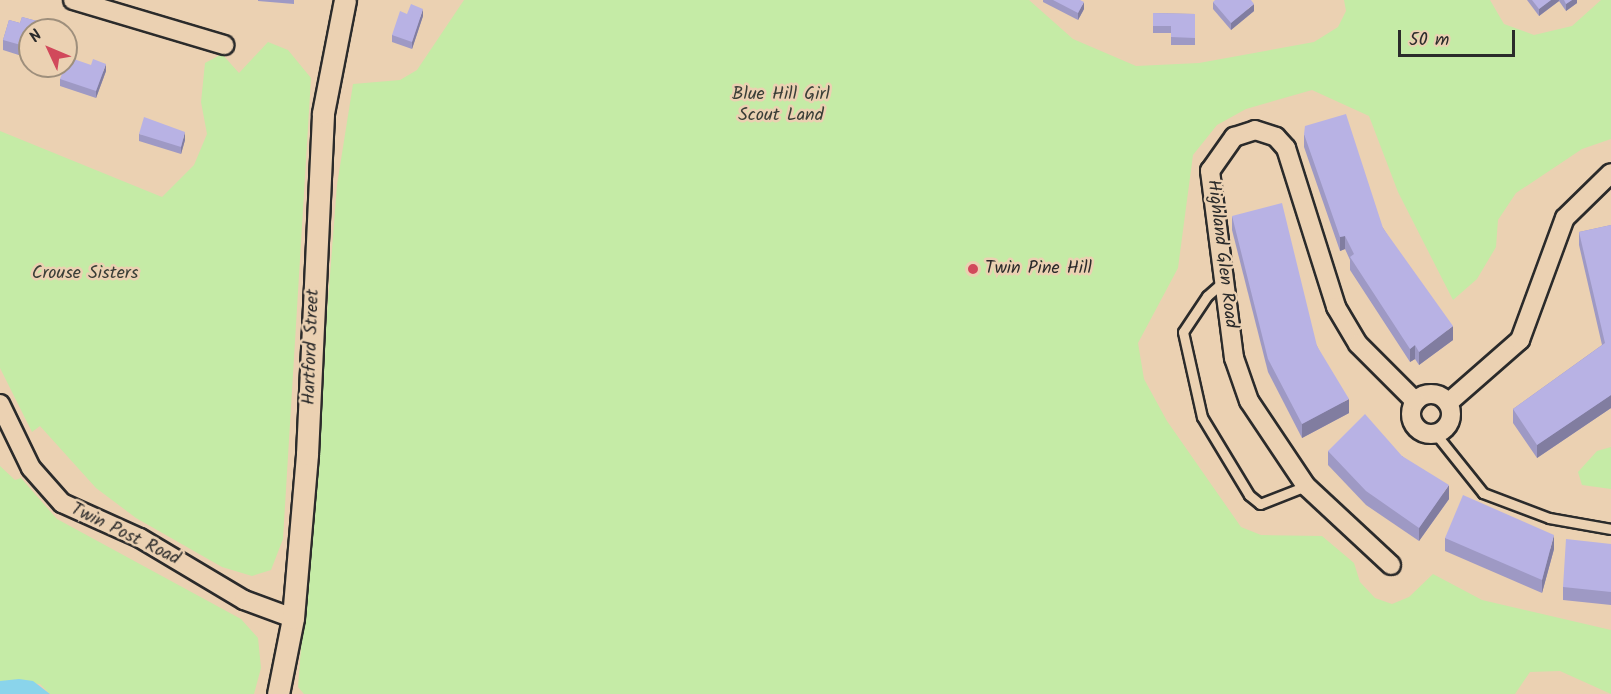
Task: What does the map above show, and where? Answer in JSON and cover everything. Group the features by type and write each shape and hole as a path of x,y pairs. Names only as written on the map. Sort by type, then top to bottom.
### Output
{"street":[{"path":"73,0 121,6 224,45"},
{"name":"Hartford Street","path":"278,694 293,618 309,425 323,113 345,0"},
{"name":"Highland Glen Road","path":"1391,564 1306,486 1249,401 1234,358 1210,171 1234,137 1255,130 1276,137 1293,162 1336,307 1358,344 1415,401"},
{"path":"1448,403 1432,393 1415,401 1411,414 1416,427 1435,433 1448,424 1448,403 1520,340 1565,218 1611,173"},
{"name":"Twin Post Road","path":"0,405 31,468 62,503 140,538 244,600 293,618"}],"lane":[{"path":"1225,280 1207,296 1183,332 1202,417 1249,495 1260,504 1306,486"},
{"path":"1435,433 1483,493 1539,515 1611,529"}],"green space":[{"name":"Blue Hill Girl Scout Land","path":"464,0 1029,0 1073,39 1136,66 1199,63 1314,42 1338,27 1346,11 1344,0 1490,0 1504,24 1534,35 1572,26 1601,0 1611,0 1611,139 1582,149 1516,193 1498,220 1496,247 1477,279 1453,300 1398,192 1369,116 1312,90 1246,109 1217,125 1193,155 1178,268 1138,343 1144,379 1167,421 1241,527 1261,535 1322,536 1354,563 1360,582 1375,598 1392,604 1409,597 1433,574 1482,600 1611,630 1611,694 1560,671 1530,672 1515,694 304,694 298,687 337,185 353,84 400,80 417,70"},
{"name":"Crouse Sisters","path":"268,42 288,50 311,78 283,539 271,570 252,576 222,567 136,518 96,488 40,426 32,432 0,368 0,131 162,197 194,165 207,134 201,102 205,63 222,54 239,73"},
{"path":"1611,447 1611,489 1582,485 1578,472 1597,451"},
{"path":"0,466 15,480 21,478 57,519 241,619 258,638 261,668 254,694 50,694 40,684 0,681"}],"water":[{"path":"19,679 33,681 50,694 0,694 0,681"}],"building":[{"path":"1053,0 1080,0 1084,2 1078,13"},
{"path":"1215,0 1251,0 1254,4 1231,23 1213,2"},
{"path":"1532,0 1551,0 1539,9"},
{"path":"411,4 423,9 412,42 392,35 400,11 407,14"},
{"path":"1153,13 1195,14 1195,38 1171,37 1171,26 1153,26"},
{"path":"9,20 18,22 18,44 3,40"},
{"path":"93,59 106,64 96,91 60,79 78,78 78,60 91,65"},
{"path":"1346,114 1383,228 1453,326 1419,352 1415,345 1410,349 1350,257 1354,254 1345,236 1340,237 1304,134 1305,126"},
{"path":"144,117 185,132 181,147 139,134"},
{"path":"1282,203 1317,346 1349,399 1302,424 1268,359 1232,216"},
{"path":"1611,225 1611,395 1537,445 1513,409 1605,343 1579,232"},
{"path":"1365,414 1402,456 1449,485 1419,528 1366,491 1328,451"},
{"path":"1463,495 1554,535 1542,580 1445,538"},
{"path":"1566,539 1611,544 1611,592 1563,587"}],"place":[{"name":"Twin Pine Hill","path":"973,269"}]}
